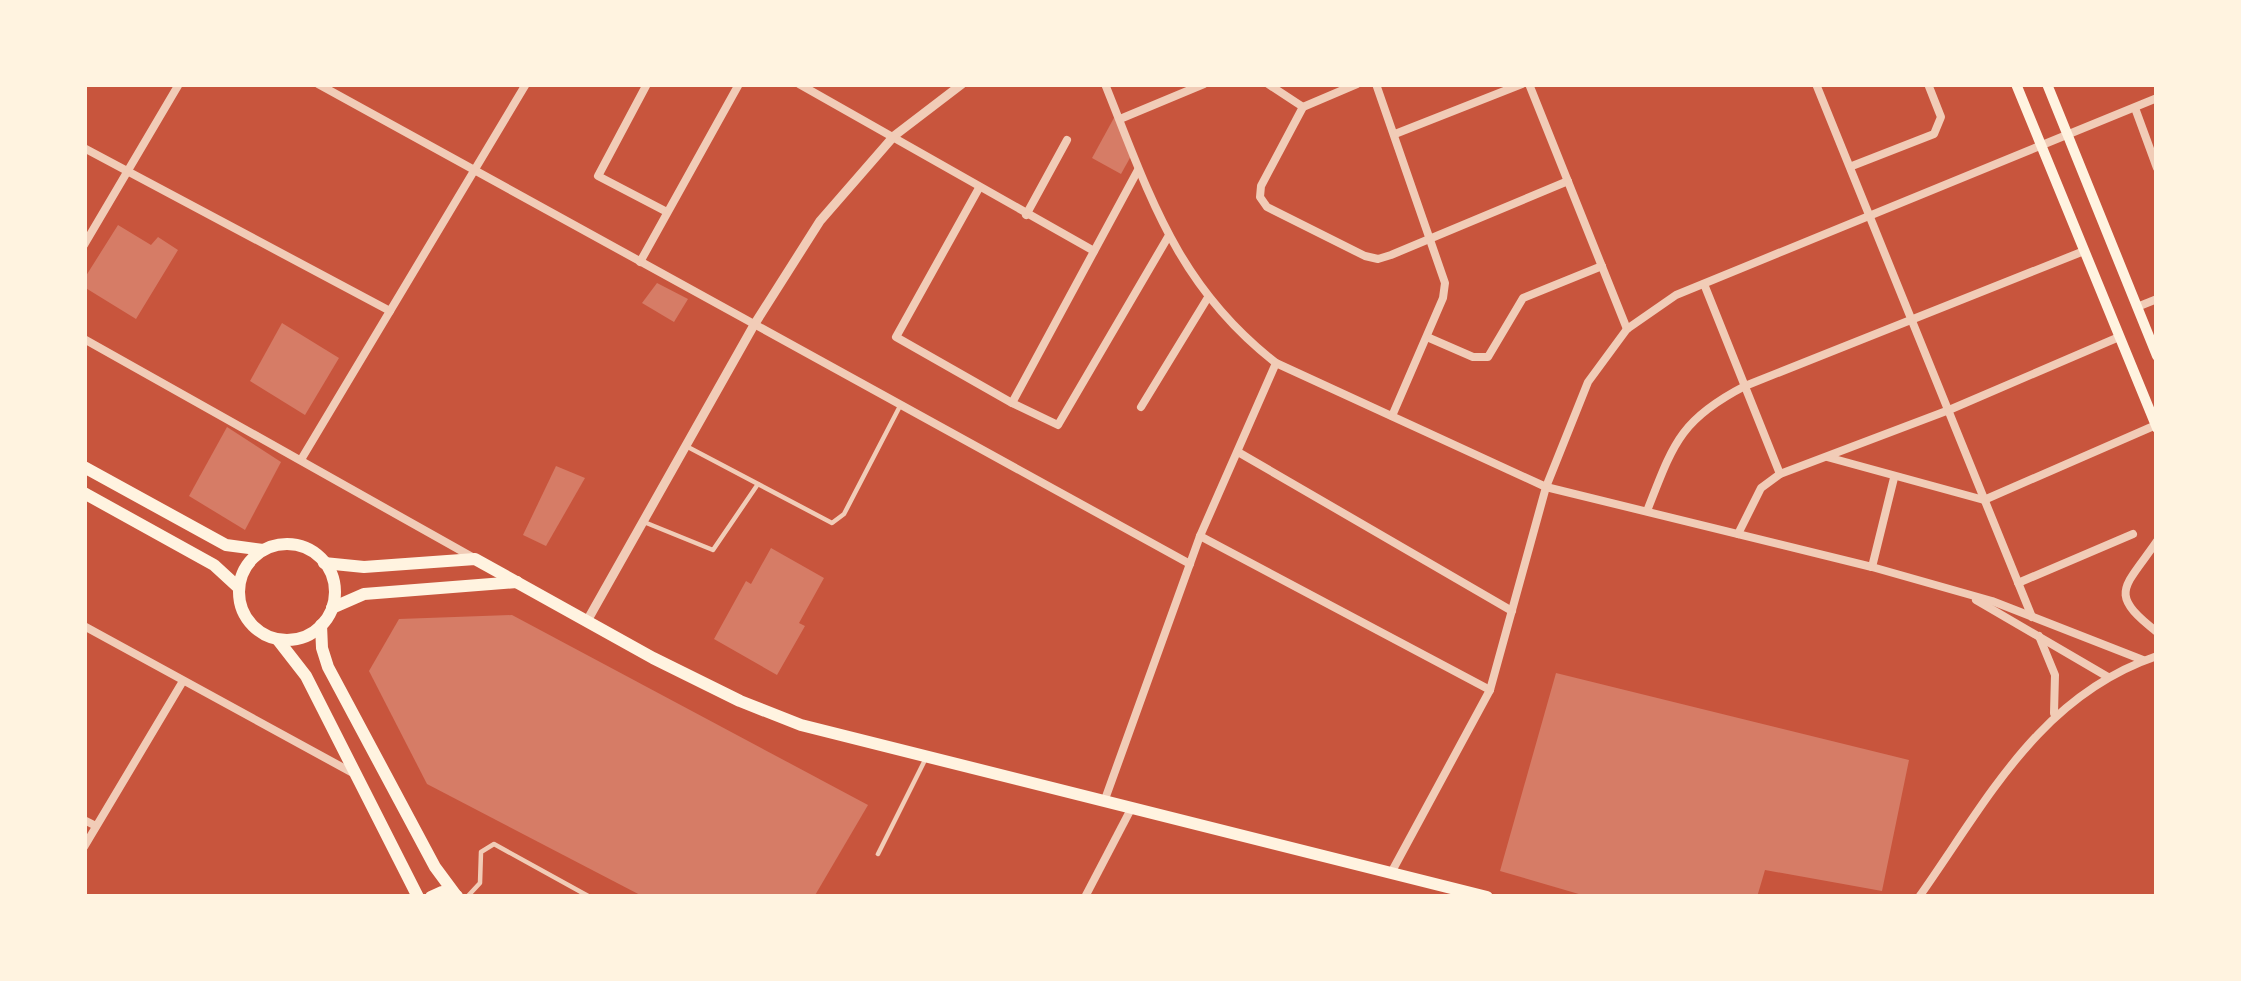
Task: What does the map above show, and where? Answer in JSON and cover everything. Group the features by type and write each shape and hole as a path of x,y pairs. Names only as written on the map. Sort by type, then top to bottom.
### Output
{"highway":[{"path":"84,467 226,544 264,550 292,544 310,550 325,562 333,580 332,608 321,625 296,639 277,639 259,631 246,617 239,588 214,565 84,493"},
{"path":"239,588 249,562 264,550"},
{"path":"325,562 364,567 475,559 653,658 770,714 831,735 1487,897"},
{"path":"332,608 364,594 517,582"},
{"path":"321,625 328,667 435,866 460,896"},
{"path":"277,639 306,676 418,897"},
{"path":"431,897 442,892 460,896"}],"main road":[{"path":"2016,84 2156,427"},
{"path":"2047,84 2157,356"}],"street":[{"path":"84,245 179,84"},
{"path":"318,84 1190,564"},
{"path":"302,458 526,84"},
{"path":"647,84 598,176 667,212"},
{"path":"640,262 739,84"},
{"path":"799,84 1094,251"},
{"path":"587,621 754,326 820,221 894,136 962,84"},
{"path":"1105,84 1168,237 1207,299 1237,333 1276,363 1546,487 1872,567 2032,617 2144,660"},
{"path":"1120,119 1204,84"},
{"path":"1268,84 1303,107"},
{"path":"1357,84 1303,107 1261,186 1259,197 1267,207 1378,259 1568,181"},
{"path":"1376,84 1432,237 1445,290 1392,416"},
{"path":"1395,134 1526,84 1627,329"},
{"path":"1816,84 2032,617"},
{"path":"1851,166 1934,134 1941,117 1928,84"},
{"path":"1391,873 1490,690 1546,487 1588,382 1627,329 1650,310 1704,284 2157,98"},
{"path":"2134,107 2157,168"},
{"path":"1026,215 1067,140"},
{"path":"84,148 390,311"},
{"path":"1012,403 1139,169"},
{"path":"979,188 896,337 1054,424 1063,422 1168,237"},
{"path":"1647,511 1672,447 1711,404 1745,386 2084,251"},
{"path":"1427,337 1473,357 1488,357 1523,298 1602,266"},
{"path":"1704,284 1780,474"},
{"path":"1141,407 1207,299"},
{"path":"2137,307 2157,299"},
{"path":"1738,534 1761,488 1780,474 1949,410 2120,337"},
{"path":"84,339 475,559"},
{"path":"1104,802 1200,536 1276,363"},
{"path":"1826,456 1984,500 2156,427"},
{"path":"1238,452 1512,611"},
{"path":"1872,567 1894,478"},
{"path":"2018,583 2133,534"},
{"path":"1200,536 1490,690"},
{"path":"2157,542 2126,588 2124,599 2128,609 2157,632"},
{"path":"1970,596 2109,678"},
{"path":"84,626 355,774"},
{"path":"2038,634 2055,675 2054,716"},
{"path":"1919,897 2031,740 2054,716 2074,698 2157,656"},
{"path":"84,848 183,681"},
{"path":"1085,897 1131,809"},
{"path":"84,820 96,826"}],"lane":[{"path":"686,446 826,521 840,520 900,405"},
{"path":"644,522 712,550 758,484"},
{"path":"878,854 926,758"},
{"path":"460,896 480,883 481,852 494,844 590,897"}],"building":[{"path":"1115,116 1131,156 1121,174 1092,158"},
{"path":"118,225 151,245 158,237 178,250 136,319 84,287 84,279"},
{"path":"657,283 688,299 674,322 642,303"},
{"path":"282,323 339,358 305,415 250,381"},
{"path":"227,427 281,462 245,530 189,496"},
{"path":"556,466 585,478 546,546 523,535"},
{"path":"771,548 824,578 799,623 805,626 777,675 714,639 746,581 751,584"},
{"path":"512,615 868,805 814,897 644,897 427,784 369,671 399,619"},
{"path":"1556,673 1909,760 1882,891 1765,870 1757,897 1589,897 1500,871"}]}
